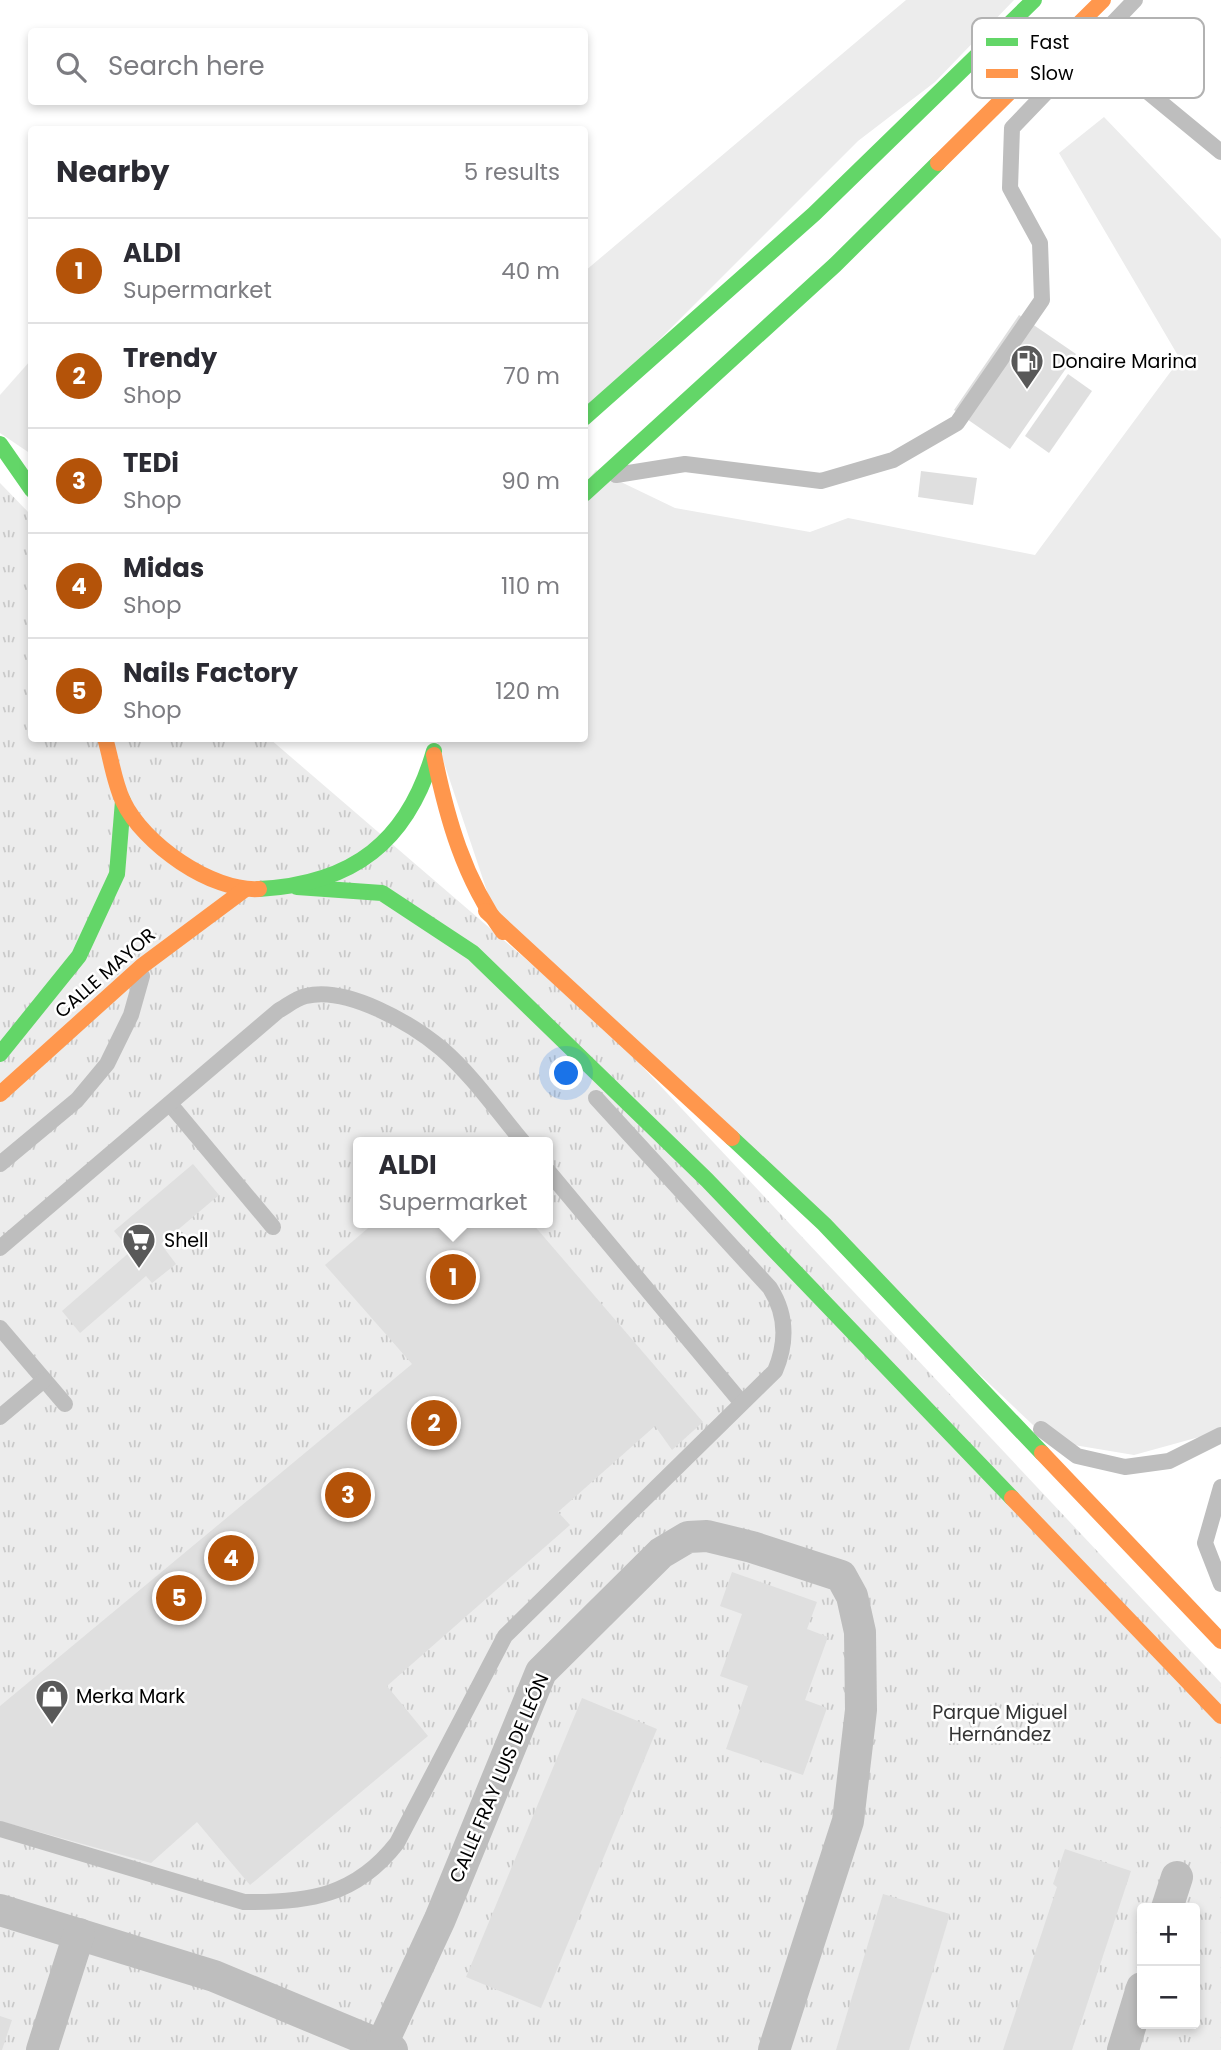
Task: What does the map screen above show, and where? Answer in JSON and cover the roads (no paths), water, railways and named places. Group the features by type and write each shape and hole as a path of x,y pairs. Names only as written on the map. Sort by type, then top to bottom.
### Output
{"main road":[{"path":"1016,18 1034,0"},
{"path":"1085,18 1103,0"},
{"path":"588,415 709,311 838,193 972,64"},
{"path":"588,490 835,265 1004,98"},
{"path":"0,442 28,458"},
{"path":"0,442 28,483"},
{"path":"106,742 123,801 141,828 184,866 244,890 297,887 382,893 473,953 706,1180 1221,1716"},
{"path":"297,887 352,868 392,835 424,786 434,747"},
{"path":"434,747 447,822 486,911 565,1008"},
{"name":"CALLE MAYOR","path":"0,1054 79,956 117,874 123,801"},
{"name":"CALLE MAYOR","path":"0,1094 142,966 244,890"},
{"path":"486,911 824,1224 1221,1641"},
{"path":"609,1062 706,1180"}],"street":[{"name":"CALLE FRAY LUIS DE LEÓN","path":"376,2046 440,1919 541,1672 661,1553 688,1537 706,1536 794,1559 841,1576 852,1596 860,1632 861,1710 848,1821 774,2050"},
{"path":"1169,1903 1177,1877"},
{"path":"0,1910 214,1976 376,2046"},
{"path":"42,2050 79,1934"},
{"path":"1123,2050 1137,2004"}],"lane":[{"path":"1117,18 1135,0"},
{"path":"603,477 685,464 821,481 893,460 957,424 1042,300 1040,243 1010,188 1012,128 1041,98"},
{"path":"1155,98 1221,152"},
{"path":"0,1164 77,1100 107,1064 143,983 142,966"},
{"path":"0,1829 244,1902 274,1902 317,1896 365,1878 397,1843 505,1636 775,1371 783,1352 784,1336 778,1300 770,1288 520,1015 511,990"},
{"path":"0,1248 278,1012 303,996 320,993 380,1009 440,1048 519,1137"},
{"path":"170,1104 273,1227"},
{"path":"553,1177 741,1402"},
{"path":"0,1329 65,1404"},
{"path":"0,1417 44,1380"},
{"path":"974,1382 1077,1456 1125,1467 1170,1461 1221,1435"},
{"path":"1221,1487 1205,1543 1221,1584"}],"place":[{"name":"Donaire Marina","path":"1027,391"},
{"name":"Shell","path":"139,1270"},
{"name":"ALDI","path":"453,1277"},
{"name":"Trendy","path":"434,1423"},
{"name":"TEDi","path":"348,1495"},
{"name":"Midas","path":"231,1558"},
{"name":"Nails Factory","path":"179,1598"},
{"name":"Merka Mark","path":"52,1726"}],"park label":[{"name":"Parque Miguel Hernández","path":"1000,1723"}]}
